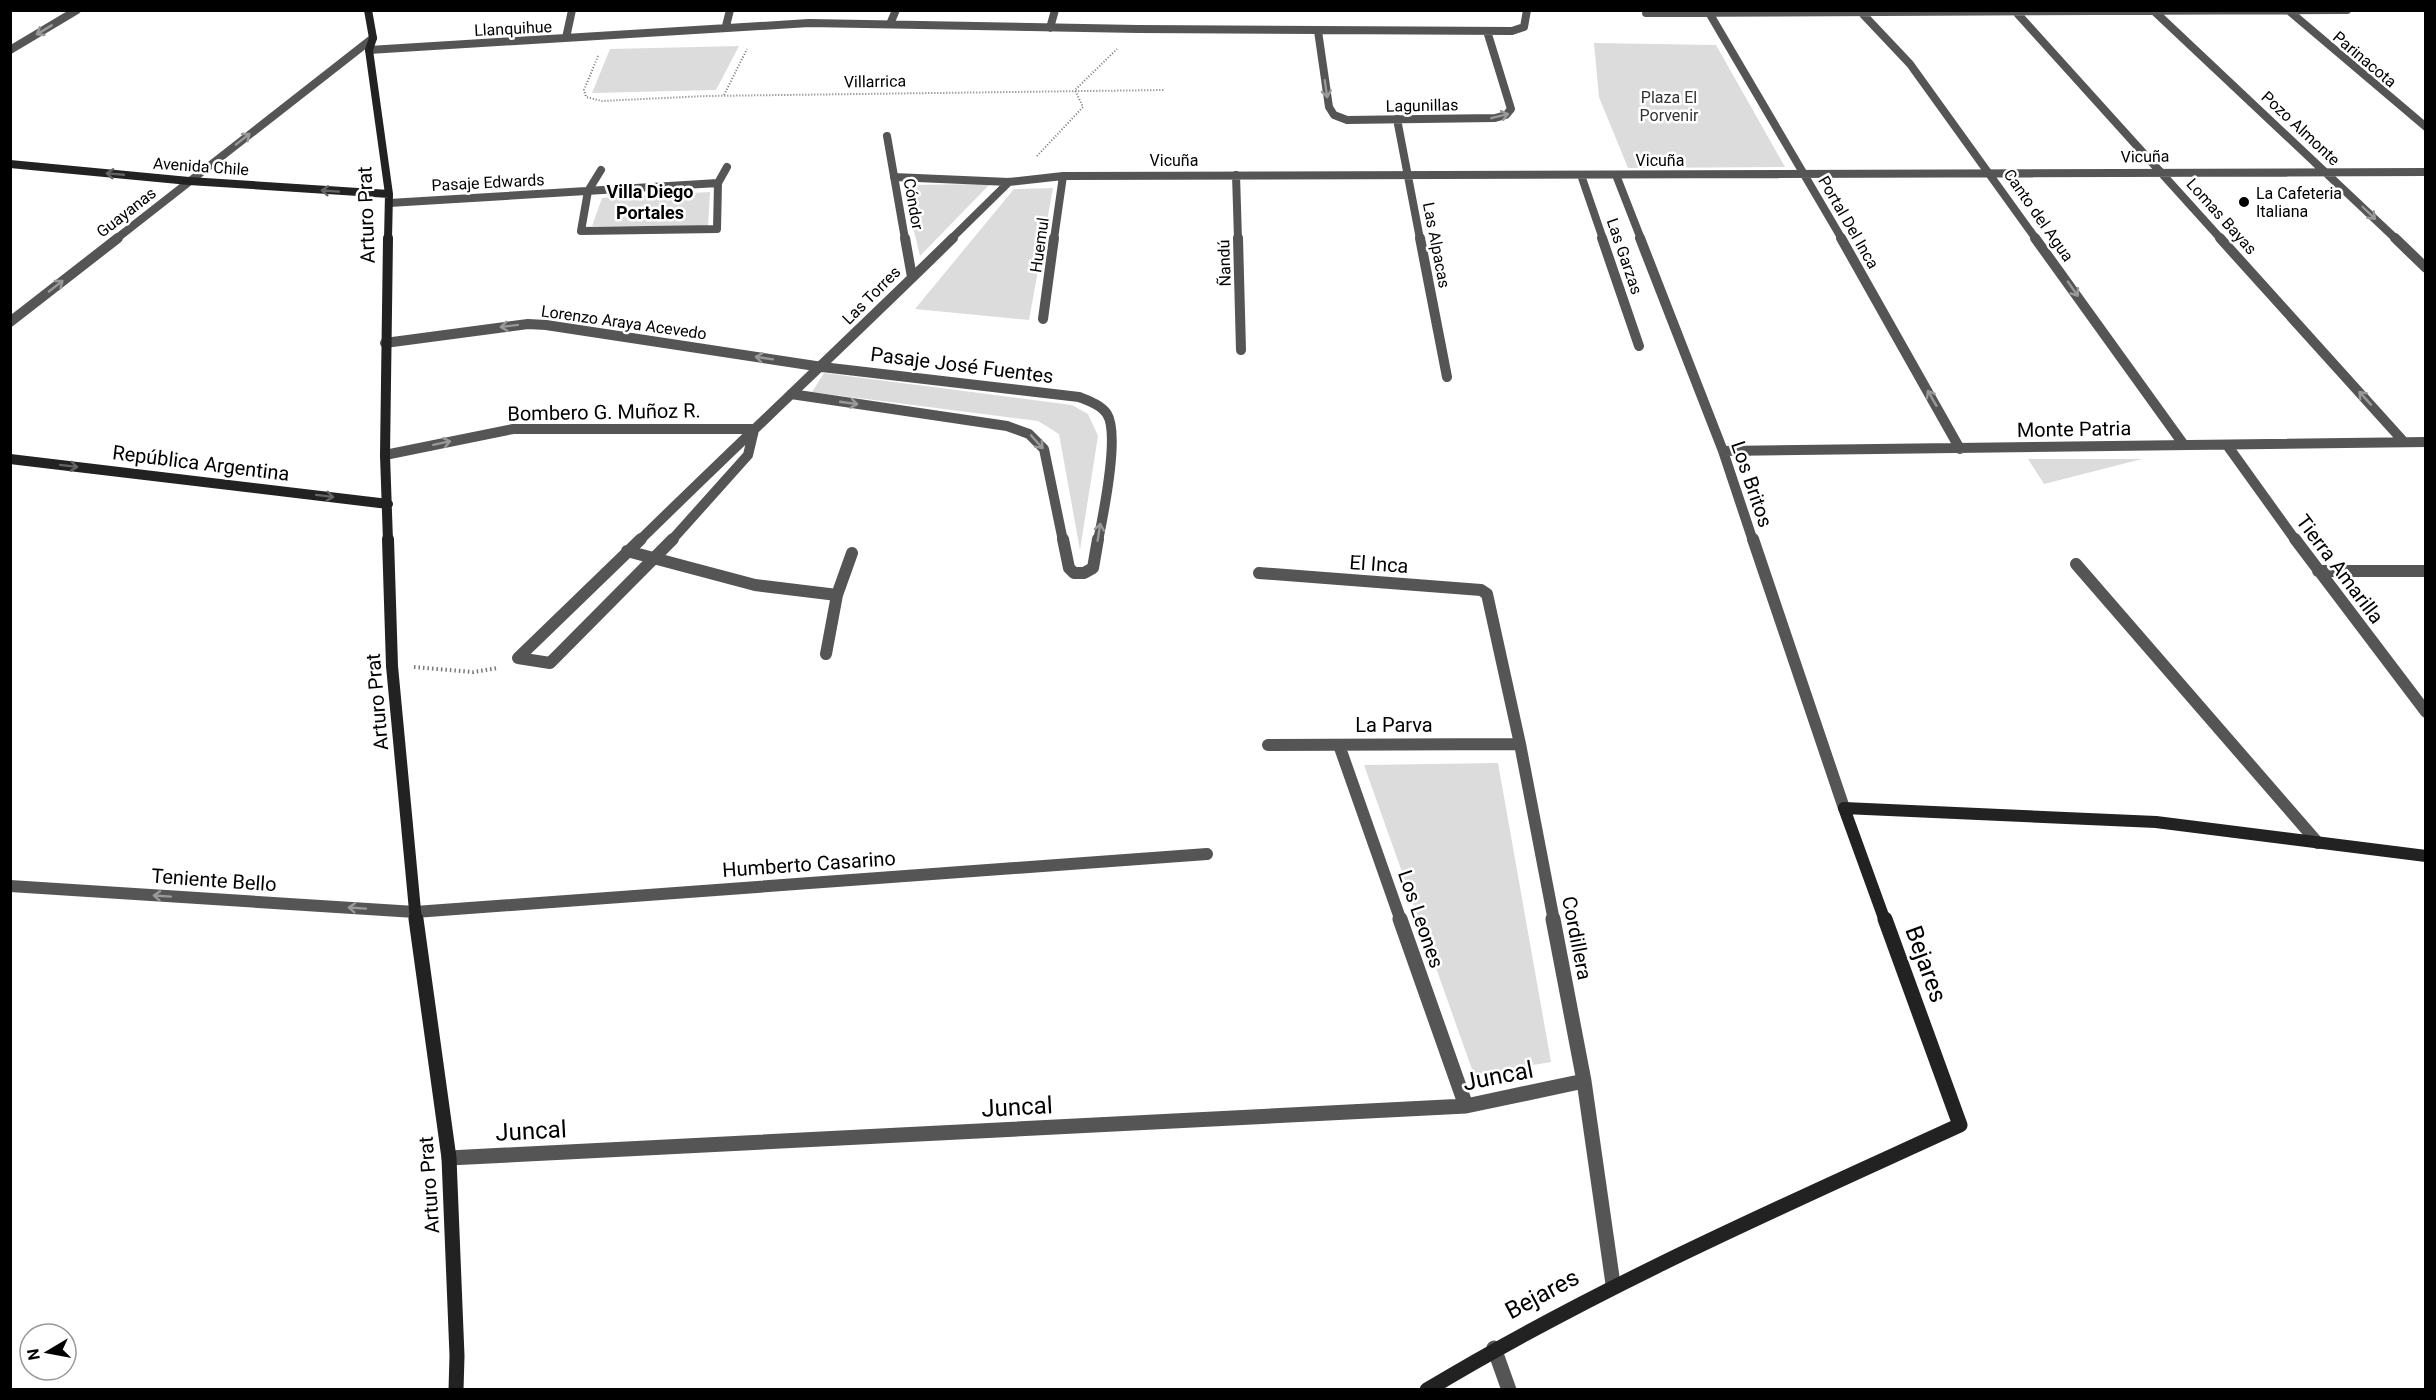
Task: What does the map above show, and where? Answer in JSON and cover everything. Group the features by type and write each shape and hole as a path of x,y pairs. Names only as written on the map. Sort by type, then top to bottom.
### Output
{"main road":[{"name":"Arturo Prat","path":"368,10 389,199 385,455 392,666 415,912 449,1158 457,1356 456,1389"},
{"name":"Avenida Chile","path":"10,164 389,199"},
{"name":"República Argentina","path":"10,459 388,504"},
{"path":"1844,808 2156,822 2426,856"},
{"name":"Bejares","path":"1427,1389 1494,1348 1613,1284 1960,1125 1844,808"}],"street":[{"path":"10,50 77,10"},
{"path":"566,38 572,10"},
{"path":"726,27 730,10"},
{"path":"890,24 896,10"},
{"path":"1050,28 1055,10"},
{"name":"Llanquihue","path":"371,44 566,38 752,24 1487,32 1521,29 1525,25 1527,10"},
{"path":"1646,13 2347,10"},
{"name":"Canto del Agua","path":"1859,11 1910,64 1991,173 2184,445"},
{"name":"Pozo Almonte","path":"2154,11 2426,268"},
{"name":"Parinacota","path":"2288,11 2426,128"},
{"name":"Portal Del Inca","path":"1708,12 1805,174 1960,449"},
{"name":"Lomas Bayas","path":"2016,12 2404,442"},
{"name":"Lagunillas","path":"1318,31 1329,107 1334,116 1347,120 1495,118 1510,113 1511,109 1487,32"},
{"name":"Guayanas","path":"10,322 189,181 371,44"},
{"name":"Las Alpacas","path":"1398,119 1447,377"},
{"name":"Cóndor","path":"887,136 912,277"},
{"path":"601,170 588,191 581,231 717,229 718,183 727,167"},
{"name":"Vicuña","path":"894,177 1009,182 1064,176 2426,172"},
{"name":"Ñandú","path":"1236,175 1241,350"},
{"name":"Las Garzas","path":"1581,175 1639,346"},
{"name":"Los Britos","path":"1616,175 1723,451 1844,808"},
{"name":"Huemul","path":"1043,319 1064,176"},
{"name":"Las Torres","path":"518,658 754,429 822,367 1009,182"},
{"name":"Pasaje Edwards","path":"389,199 718,183"},
{"name":"Lorenzo Araya Acevedo","path":"385,344 528,324 822,367"},
{"name":"Pasaje José Fuentes","path":"791,394 1007,426 1029,434 1044,449 1069,568 1074,573 1088,572 1093,568 1113,440 1108,416 1096,404 1079,397 822,367"},
{"name":"Bombero G. Muñoz R.","path":"385,455 513,429 754,429"},
{"path":"518,658 550,663 655,559 748,455 754,429"},
{"name":"Monte Patria","path":"1723,451 2426,442"},
{"name":"Tierra Amarilla","path":"2227,445 2318,571 2425,711"},
{"path":"627,551 755,585 837,595"},
{"path":"826,654 837,595 852,553"},
{"path":"2076,564 2318,843"},
{"path":"2318,571 2426,571"},
{"name":"El Inca","path":"1259,573 1481,590 1487,594 1490,601"},
{"name":"Cordillera","path":"1490,601 1520,744 1584,1081 1613,1284"},
{"name":"La Parva","path":"1268,745 1520,744"},
{"name":"Los Leones","path":"1339,745 1466,1106"},
{"name":"Humberto Casarino","path":"415,912 1207,854"},
{"name":"Teniente Bello","path":"10,886 415,912"},
{"name":"Juncal","path":"449,1158 1466,1106 1584,1081"},
{"path":"1494,1348 1509,1389"}],"path":[{"path":"724,95 746,52 752,24"},
{"path":"1031,159 1041,154 1083,107 1075,90 1138,29"},
{"name":"Villarrica","path":"608,35 584,90 586,97 602,101 724,95 1165,90"},
{"path":"392,666 473,672 495,669 518,658"}],"green space":[{"name":"Plaza El Porvenir","path":"1594,43 1716,45 1785,167 1628,168 1599,97"},
{"path":"739,46 716,90 592,93 610,49"},
{"path":"990,184 920,256 903,185"},
{"path":"1053,188 1029,320 915,309 1014,189"},
{"path":"710,192 708,226 592,226 602,198"},
{"path":"824,373 1072,405 1088,414 1098,436 1080,550 1059,434 1038,421 812,392"},
{"path":"2028,459 2142,459 2044,484"},
{"path":"1498,763 1551,1062 1474,1075 1364,765"}],"place":[{"name":"La Cafeteria Italiana","path":"2244,202"}],"district":[{"name":"Villa Diego Portales","path":"650,202"}]}
